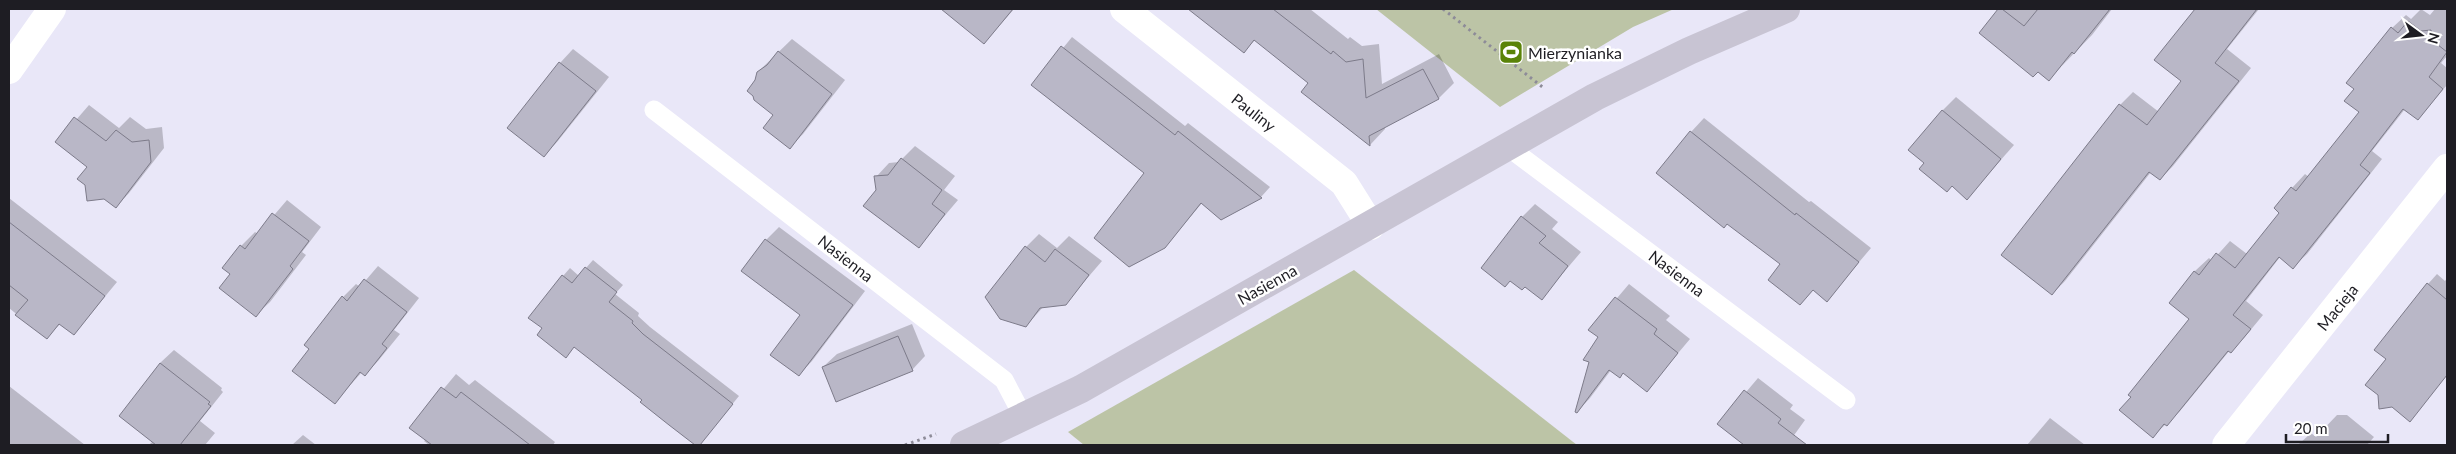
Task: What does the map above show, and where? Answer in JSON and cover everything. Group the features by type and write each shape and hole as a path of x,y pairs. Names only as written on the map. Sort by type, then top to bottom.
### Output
{"street":[{"path":"9,70 52,9"},
{"name":"Pauliny","path":"1124,9 1344,183 1371,226"},
{"name":"Nasienna","path":"964,445 1024,418 1081,389 1624,83 1696,48 1786,9"},
{"name":"Macieja","path":"2226,445 2447,168"}],"lane":[{"name":"Nasienna","path":"654,110 1004,380 1024,418"},
{"name":"Nasienna","path":"1508,147 1846,400"}],"path":[{"path":"1443,9 1546,90"}],"green space":[{"name":"Mierzynianka","path":"1376,9 1674,9 1633,27 1500,107"},
{"path":"1354,270 1577,445 1084,445 1068,432"}],"building":[{"path":"941,9 1013,9 984,44"},
{"path":"1188,9 1273,9 1331,54 1333,51 1346,62 1363,59 1366,98 1423,69 1439,99 1369,136 1370,146 1301,92 1308,83 1254,40 1244,53"},
{"path":"1998,9 2002,9 2024,26 2038,9 2110,9 2074,54 2072,52 2049,81 2038,72 2033,77 1979,33"},
{"path":"2195,9 2257,9 2215,63 2239,81 2160,180 2149,172 2052,295 2001,255 2119,104 2147,125 2181,81 2154,60"},
{"path":"2408,21 2421,31 2431,30 2433,41 2447,52 2429,77 2443,89 2418,120 2403,109 2360,165 2370,173 2293,269 2279,257 2233,315 2251,329 2231,353 2228,351 2167,426 2164,424 2153,438 2119,410 2131,397 2128,395 2189,319 2169,303 2194,271 2199,275 2216,253 2235,268 2279,213 2274,208 2291,187 2296,191 2359,112 2344,101 2354,89 2346,83 2391,27 2398,33"},
{"path":"1061,46 1175,135 1178,131 1262,198 1221,220 1201,203 1165,248 1129,267 1094,238 1144,173 1031,85"},
{"path":"778,51 832,94 790,149 763,128 773,115 754,100 753,96 747,91 755,80 757,72 767,65"},
{"path":"559,62 596,91 544,157 507,128"},
{"path":"1942,110 2001,159 1967,200 1952,186 1947,192 1919,169 1924,163 1908,150"},
{"path":"74,117 106,141 116,130 132,142 149,140 151,162 116,208 104,199 87,201 85,185 77,179 87,167 55,142"},
{"path":"1690,131 1795,215 1796,213 1859,262 1827,302 1813,290 1800,305 1768,280 1780,264 1727,224 1724,228 1656,173"},
{"path":"901,158 942,190 932,204 945,214 919,248 863,206 876,190 874,176 888,175"},
{"path":"272,213 309,241 290,266 293,269 256,317 219,288 230,274 222,268 240,245 245,249"},
{"path":"1521,216 1546,236 1539,243 1568,266 1542,300 1525,287 1522,290 1510,281 1505,287 1481,268"},
{"path":"9,222 105,296 74,335 59,324 47,339 15,315 28,300 9,285"},
{"path":"765,239 853,305 799,376 770,355 800,315 741,271"},
{"path":"1025,246 1045,262 1055,249 1089,275 1066,305 1040,308 1026,327 1000,319 985,297"},
{"path":"585,267 617,292 609,302 633,321 632,323 643,334 733,404 700,445 695,445 669,425 640,402 642,400 574,347 566,358 537,335 542,328 528,318 562,275 572,283"},
{"path":"364,279 407,312 382,344 387,348 365,376 360,372 335,404 292,371 309,349 304,345 342,296 347,301"},
{"path":"2427,283 2447,300 2447,375 2410,422 2392,407 2379,409 2378,395 2365,385 2386,359 2374,350"},
{"path":"1615,297 1657,329 1654,334 1678,353 1647,392 1623,373 1620,378 1609,370 1577,413 1575,412 1589,362 1583,360 1598,337 1588,330"},
{"path":"898,336 913,371 836,402 822,367"},
{"path":"160,363 210,402 208,404 211,406 180,445 156,445 119,416"},
{"path":"441,387 456,398 461,392 530,445 432,445 409,428"},
{"path":"1744,390 1781,419 1778,423 1807,445 1744,445 1717,424"}],"place":[{"name":"Mierzynianka","path":"1511,52"}]}
